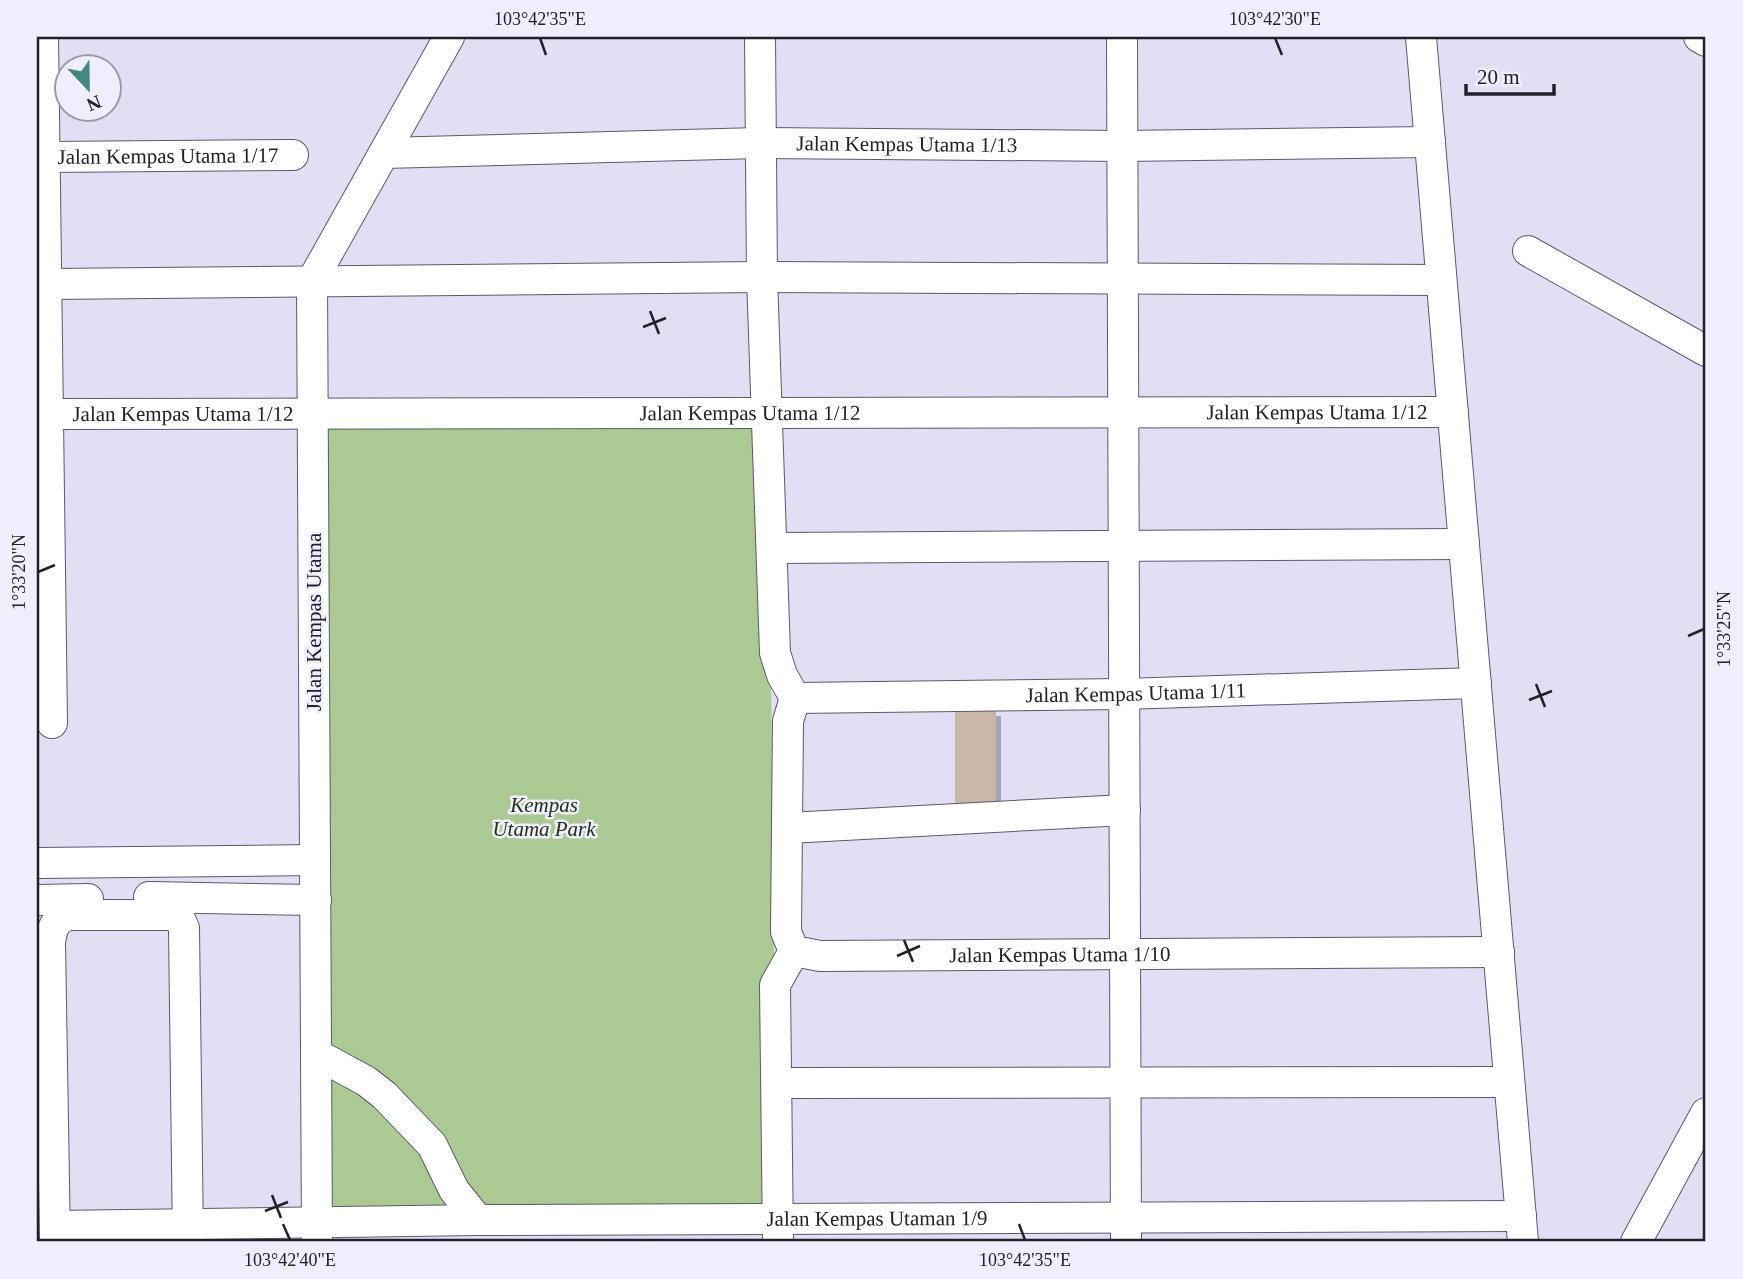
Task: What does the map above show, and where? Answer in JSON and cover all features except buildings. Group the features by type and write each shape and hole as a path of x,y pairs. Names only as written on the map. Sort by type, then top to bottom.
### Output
{"street":[{"path":"44,37 52,723"},
{"name":"Jalan Kempas Utama","path":"317,1233 312,281 449,37"},
{"path":"760,37 762,276 775,653 782,674 795,698 788,720 786,932 794,951 775,985 777,1231"},
{"path":"1122,37 1126,1230"},
{"path":"1421,37 1522,1229"},
{"path":"1699,37 1706,41"},
{"name":"Jalan Kempas Utama 1/13","path":"384,153 760,143 1123,146 1430,142"},
{"name":"Jalan Kempas Utama 1/17","path":"46,157 293,155"},
{"path":"1528,251 1706,351"},
{"path":"47,284 762,276 1441,280"},
{"name":"Jalan Kempas Utama 1/12","path":"48,414 1453,412"},
{"path":"773,548 1464,544"},
{"name":"Jalan Kempas Utama 1/11","path":"795,698 1123,694 1476,682"},
{"path":"788,828 1125,810"},
{"path":"37,863 316,860"},
{"path":"37,901 151,897 316,900"},
{"path":"55,1234 50,943 53,926 59,918 68,915 174,915 180,917 184,928 188,1234"},
{"name":"Jalan Kempas Utama 1/10","path":"794,951 820,956 1499,952"},
{"path":"316,1054 366,1081 384,1095 432,1146 454,1190 478,1220"},
{"path":"777,1083 1509,1082"},
{"path":"1636,1242 1706,1113"},
{"name":"Jalan Kempas Utaman 1/9","path":"55,1234 317,1233 478,1220 777,1231 1522,1229"}],"green space":[{"name":"Kempas Utama Park","path":"313,412 768,414 777,1219 317,1223"}]}
